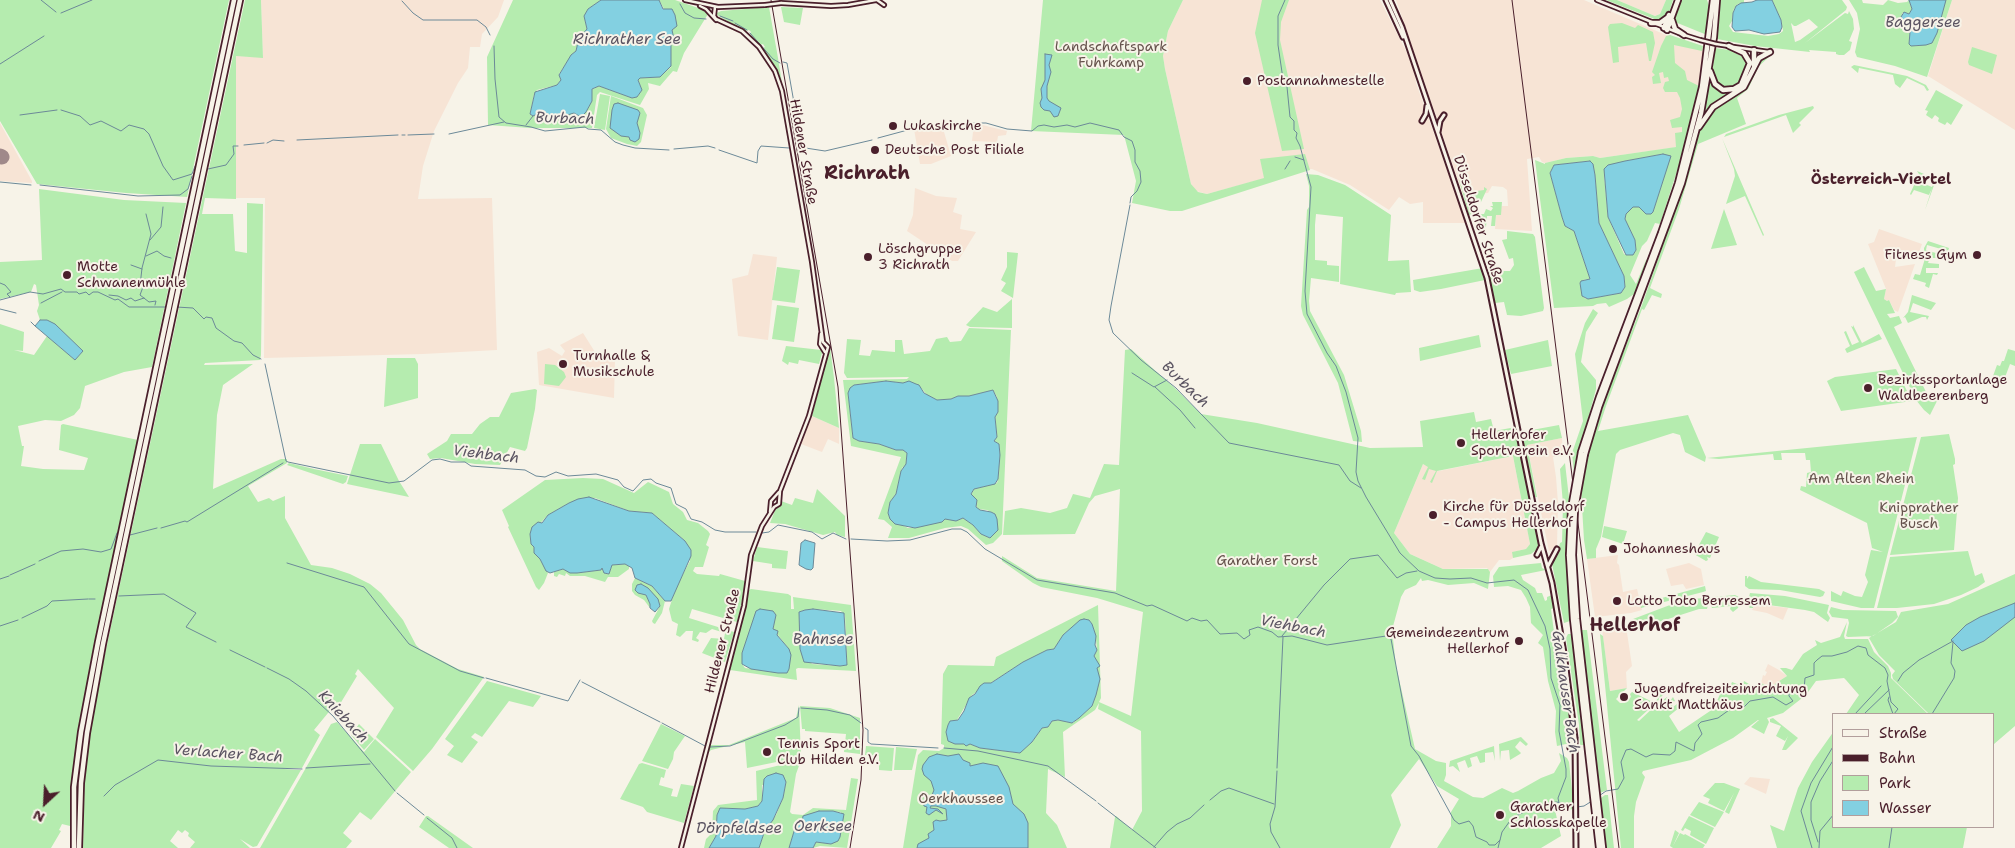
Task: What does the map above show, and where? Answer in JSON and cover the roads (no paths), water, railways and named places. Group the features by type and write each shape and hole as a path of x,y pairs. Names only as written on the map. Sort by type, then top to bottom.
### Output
{"highway":[{"path":"80,848 81,782 86,740 103,644 234,0"},
{"path":"74,848 74,787 83,723 240,0"},
{"path":"1666,29 1676,0"},
{"path":"1709,0 1713,11"},
{"path":"1603,848 1594,790 1575,619 1571,555 1575,509 1583,453 1599,397 1662,232 1678,183 1702,87 1713,0"},
{"path":"1583,453 1669,222 1693,143 1709,67 1717,0"},
{"path":"1651,23 1660,23 1670,16"},
{"path":"1670,16 1673,26 1684,35"},
{"path":"1729,46 1747,55 1752,64"},
{"path":"1693,143 1708,112 1718,103 1744,88 1752,64 1754,50"},
{"path":"1709,67 1715,84 1723,90 1729,90 1741,85 1752,64 1761,56 1770,52"},
{"path":"1596,804 1599,848"},
{"path":"71,838 73,823"}],"main road":[{"path":"685,0 713,7 765,4 825,6 848,5 876,0 884,5"},
{"name":"Düsseldorfer Straße","path":"1386,0 1406,42"},
{"name":"Düsseldorfer Straße","path":"1390,0 1402,27 1487,275 1541,544 1548,566 1561,632 1576,738 1576,848"},
{"path":"1597,0 1666,29 1700,40 1770,52"},
{"name":"Hildener Straße","path":"694,3 706,9 712,17 738,29 753,40 775,71 782,92 812,262 823,342 828,347 825,352 810,416 776,499"},
{"path":"709,12 713,7"},
{"path":"713,7 714,16 720,22"},
{"path":"1422,121 1426,114 1428,103"},
{"path":"1438,132 1440,121 1444,116"},
{"name":"Hildener Straße","path":"822,330 820,342 825,352"},
{"path":"776,499 779,504 773,506 771,501 776,499"},
{"name":"Hildener Straße","path":"681,848 744,606 751,555 757,537 773,506"},
{"path":"1537,555 1541,544"},
{"path":"1545,558 1552,556 1557,552 1557,549"},
{"path":"1548,566 1552,556"},
{"path":"1570,748 1576,738"}],"water":[{"name":"Richrather See","path":"601,0 659,0 663,9 672,9 677,26 672,30 674,39 671,45 671,66 660,77 640,78 638,80 642,90 637,97 632,98 599,86 592,89 592,101 581,117 574,113 554,119 545,119 537,114 533,116 530,114 535,92 557,85 561,80 559,75 571,55 576,51 578,42 581,41 582,35 587,29 584,16 588,9"},
{"path":"1772,0 1781,20 1782,27 1780,32 1764,34 1749,30 1735,31 1732,27 1733,13 1736,6 1741,3"},
{"name":"Baggersee","path":"1909,0 1946,0 1937,33 1932,43 1911,46 1909,44 1910,32 1901,20 1901,17 1904,12 1909,14 1912,9"},
{"path":"1045,54 1052,55 1049,65 1051,72 1047,86 1047,98 1061,108 1058,116 1054,117 1050,111 1044,110 1041,107 1040,103 1042,98 1041,89 1045,80"},
{"path":"618,103 638,110 640,113 637,123 640,133 639,139 635,142 630,140 629,137 621,136 610,128 612,110 614,104"},
{"path":"1663,154 1671,156 1653,212 1646,214 1639,207 1633,207 1626,214 1625,219 1635,240 1636,250 1633,255 1626,255 1608,217 1604,169 1608,165"},
{"path":"1590,161 1593,164 1595,175 1599,223 1624,276 1625,287 1621,293 1588,299 1582,296 1580,283 1590,279 1574,231 1565,226 1550,173 1554,165"},
{"path":"40,320 47,320 55,324 83,351 75,360 35,326"},
{"path":"886,381 903,383 909,381 919,385 924,393 937,400 969,396 993,390 998,401 998,412 995,417 997,437 994,441 999,444 998,479 995,484 974,489 971,494 977,500 976,507 995,514 998,530 990,538 981,534 963,518 956,521 945,519 942,522 915,528 895,524 890,519 888,513 890,502 896,494 901,471 906,464 907,453 903,450 896,450 853,438 848,393 854,385"},
{"path":"589,497 629,511 652,513 685,541 691,550 691,556 671,601 665,601 652,586 635,578 632,568 625,564 612,565 609,574 604,573 602,568 601,570 577,573 570,573 563,569 550,573 546,571 540,559 534,553 534,547 531,544 530,534 532,527 538,522 542,523 548,515 569,503"},
{"path":"805,540 815,543 813,568 811,570 799,565 801,543"},
{"path":"641,584 648,588 658,599 660,606 655,612 650,608 646,595 635,590 637,585"},
{"path":"2015,603 2015,617 1984,641 1962,651 1951,640 1966,625 1980,617"},
{"path":"760,609 773,611 776,615 773,629 778,631 777,635 789,649 791,655 787,673 751,669 742,664 742,653 756,611"},
{"name":"Bahnsee","path":"813,609 844,613 847,665 804,662 800,649 799,612"},
{"path":"1080,620 1089,620 1092,624 1096,636 1095,645 1097,650 1094,656 1100,666 1097,668 1100,679 1092,706 1079,718 1072,723 1058,720 1052,721 1048,727 1042,728 1032,742 1020,753 980,748 970,744 966,746 948,741 946,732 950,721 958,720 969,698 975,694 980,686 984,683 991,683 1023,662 1047,650 1054,649 1063,635"},
{"name":"Oerkhaussee","path":"937,754 948,756 959,754 963,760 970,763 970,766 983,763 998,766 1009,787 1013,804 1024,814 1028,823 1028,848 917,848 918,844 929,838 928,834 934,830 933,822 936,820 947,820 946,809 931,806 930,808 938,809 943,814 936,810 929,815 926,813 927,807 924,806 923,802 932,795 934,790 931,781 924,775 923,765 929,757"},
{"name":"Dörpfeldsee","path":"776,773 783,775 786,782 783,798 773,820 765,830 759,848 709,848 716,836 717,815 720,808 745,809 758,806 762,801 764,779"},
{"name":"Oerksee","path":"819,811 833,811 844,814 838,841 831,844 816,842 813,848 789,848 795,828 802,822 803,816"}],"waterway":[{"path":"41,0 56,12"},
{"path":"61,13 92,0"},
{"name":"Galkhauser Bach","path":"1285,0 1278,16 1278,45 1283,79 1287,87 1290,117 1294,121 1294,130 1297,133 1296,138 1311,187 1305,291 1307,314 1327,353 1336,366 1346,392 1358,438 1356,472 1358,481 1400,553 1419,571 1435,578 1471,578 1487,583 1514,580 1528,590 1545,626 1550,649 1551,678 1560,705 1559,731 1566,777 1558,798 1559,803"},
{"name":"Burbach","path":"402,1 413,13 423,20 477,20 486,27 490,35"},
{"path":"680,4 685,13 694,18 706,19"},
{"path":"720,16 733,21"},
{"path":"735,23 747,30"},
{"path":"750,33 773,59 780,63"},
{"path":"0,64 44,36"},
{"name":"Burbach","path":"494,46 499,117 506,123 545,131 585,127 601,130 615,142 623,145 635,148 669,150"},
{"path":"783,62 787,63 802,148"},
{"path":"20,115 57,110"},
{"path":"61,110 80,116 90,125 101,121 121,131 129,125 144,129 149,134 163,166 173,180 192,174 195,166"},
{"path":"526,125 533,116"},
{"path":"577,123 580,117"},
{"path":"449,134 504,122"},
{"name":"Burbach","path":"878,138 930,124 986,123 1007,129 1032,131 1038,126 1044,125 1075,127 1090,123 1119,130 1124,137 1132,141 1135,150 1135,162 1140,171 1141,182 1137,191 1131,197 1130,203"},
{"path":"408,135 434,134"},
{"path":"297,140 398,135"},
{"path":"267,143 273,140 284,141"},
{"name":"Burbach","path":"799,147 825,151 872,140"},
{"path":"244,145 264,143"},
{"path":"208,169 226,165 234,154 233,146 238,146"},
{"name":"Burbach","path":"674,149 708,146 715,148"},
{"name":"Burbach","path":"719,150 757,163 758,151 761,146 789,148"},
{"name":"Galkhauser Bach","path":"1295,157 1304,160"},
{"path":"1285,169 1290,161"},
{"path":"40,185 138,196 180,195 188,189 192,176"},
{"path":"0,182 31,185"},
{"name":"Burbach","path":"1130,205 1109,320 1113,333 1141,360 1176,388 1229,443 1339,465 1350,481 1361,488"},
{"path":"150,240 161,227 163,207"},
{"path":"146,214 151,234 142,268 140,286 143,287 140,295 149,302 156,301 155,305"},
{"path":"146,256 157,251 171,258"},
{"path":"131,265 142,269"},
{"path":"0,283 5,285 11,292 7,294 10,297"},
{"name":"Viehbach","path":"0,300 30,292 43,294 61,289 65,292 77,292 79,294 86,292 89,295 93,292 98,292 115,300 118,299 129,307 167,307"},
{"path":"41,303 62,292"},
{"path":"109,295 118,296 126,300 131,298 135,301 144,298"},
{"name":"Viehbach","path":"176,307 193,308 204,319 206,317 212,318 216,328 234,341 242,343 253,355 261,359"},
{"path":"0,309 16,313"},
{"path":"31,322 35,326"},
{"name":"Viehbach","path":"265,364 286,461 288,462 389,483 404,481 432,460 440,459 451,462 465,462 471,466 525,470 536,476 545,477 556,472 568,476 596,474 618,480 624,487 633,491 643,480 651,479 656,483 671,488 676,504 686,509 691,519 702,522 715,530 725,532 756,532"},
{"path":"1132,373 1154,387 1167,380"},
{"path":"1155,387 1180,410 1195,428"},
{"path":"161,528 187,522 283,463"},
{"name":"Viehbach","path":"762,533 769,532 778,525 812,532 822,539 833,533 846,539"},
{"path":"130,535 157,528"},
{"name":"Viehbach","path":"851,539 910,540 952,529 961,529 967,532 985,549 1037,580 1115,593 1147,606 1152,605 1187,621 1192,618 1201,621 1207,620 1220,634 1237,633 1244,639 1250,635 1249,630 1258,627 1272,632 1278,637 1292,636 1327,645 1386,636 1391,639 1411,746 1419,756 1454,820 1459,824 1469,821 1473,826 1476,837 1487,842 1489,845 1495,845 1500,840"},
{"path":"39,561 61,551 83,549 101,552 111,549 117,533"},
{"path":"1282,636 1324,585 1350,559 1378,555 1397,578 1406,573 1417,571"},
{"path":"287,563 364,587 409,644 460,671 484,678"},
{"path":"10,575 35,564"},
{"path":"0,579 9,576"},
{"name":"Kniebach","path":"119,596 164,594 196,613 186,627 216,642"},
{"name":"Kniebach","path":"22,618 47,606 52,601 88,599"},
{"name":"Kniebach","path":"89,599 95,599"},
{"name":"Kniebach","path":"0,626 18,620"},
{"path":"1277,768 1283,637"},
{"path":"1898,681 1903,673 1919,660 1953,641"},
{"path":"1933,713 1954,678 1955,671 1951,663 1953,642"},
{"path":"1599,796 1606,791 1618,789 1624,778 1621,762 1626,750 1631,749 1646,757 1653,754 1670,755 1675,751 1676,742 1694,751 1695,743 1702,734 1698,725 1701,722 1718,718 1736,705 1743,708 1750,701 1773,697 1786,705 1793,701 1789,696 1789,692 1804,690 1805,678 1814,675 1814,663 1822,656 1832,656 1847,652 1858,646 1866,648 1868,655 1885,668 1888,675 1887,681 1891,702 1898,709 1895,713"},
{"name":"Kniebach","path":"230,650 265,667"},
{"name":"Kniebach","path":"267,668 289,679 306,691 333,716 395,791"},
{"path":"486,678 568,701 580,680"},
{"path":"582,682 660,722"},
{"path":"1856,713 1881,686"},
{"path":"1865,713 1889,690"},
{"path":"1889,697 1888,700 1893,713"},
{"path":"710,747 730,746 785,725 798,717 799,708"},
{"path":"801,708 827,710 850,715 861,723"},
{"path":"662,723 705,746"},
{"path":"865,728 868,730 868,742 871,744 938,748"},
{"path":"944,748 978,751 1048,766 1096,801"},
{"path":"1812,848 1801,811 1811,783 1832,748"},
{"name":"Verlacher Bach","path":"104,796 115,785 158,760 211,766 302,769"},
{"path":"1818,842 1811,820 1811,802 1820,781 1832,762"},
{"name":"Verlacher Bach","path":"306,768 370,764"},
{"path":"1277,771 1275,807 1270,824 1271,832 1280,848"},
{"path":"1210,800 1221,791 1229,788 1274,804"},
{"name":"Kniebach","path":"397,793 424,815"},
{"path":"1577,807 1584,806 1592,801"},
{"path":"1498,848 1502,832 1512,818 1536,806 1548,803 1557,802 1573,807"},
{"path":"1098,803 1156,848"},
{"path":"1154,847 1167,832 1177,824 1190,818 1204,805"},
{"path":"1819,848 1820,831 1832,816"},
{"name":"Kniebach","path":"427,818 452,838 457,848"},
{"path":"1889,848 1892,828"}],"railway":[{"path":"771,0 838,387 863,730 861,780 850,848"},
{"path":"1512,0 1619,848"}],"place":[{"name":"Postannahmestelle","path":"1247,81"},
{"name":"Lukaskirche","path":"893,126"},
{"name":"Deutsche Post Filiale","path":"875,150"},
{"name":"Fitness Gym","path":"1977,255"},
{"name":"Löschgruppe 3 Richrath","path":"868,257"},
{"name":"Motte Schwanenmühle","path":"67,275"},
{"name":"Turnhalle & Musikschule","path":"563,364"},
{"name":"Bezirkssportanlage Waldbeerenberg","path":"1868,388"},
{"name":"Hellerhofer Sportverein e.V.","path":"1461,443"},
{"name":"Kirche für Düsseldorf - Campus Hellerhof","path":"1433,515"},
{"name":"Johanneshaus","path":"1613,549"},
{"name":"Lotto Toto Berressem","path":"1617,601"},
{"name":"Gemeindezentrum Hellerhof","path":"1519,641"},
{"name":"Jugendfreizeiteinrichtung Sankt Matthäus","path":"1624,697"},
{"name":"Tennis Sport Club Hilden e.V.","path":"767,752"},
{"name":"Garather Schlosskapelle","path":"1500,815"}],"district":[{"name":"Richrath","path":"867,174"},
{"name":"Österreich-Viertel","path":"1881,180"},
{"name":"Hellerhof","path":"1635,626"}],"park label":[{"name":"Landschaftspark Fuhrkamp","path":"1111,56"},
{"name":"Am Alten Rhein","path":"1861,479"},
{"name":"Knipprather Busch","path":"1919,516"},
{"name":"Garather Forst","path":"1267,561"}]}
